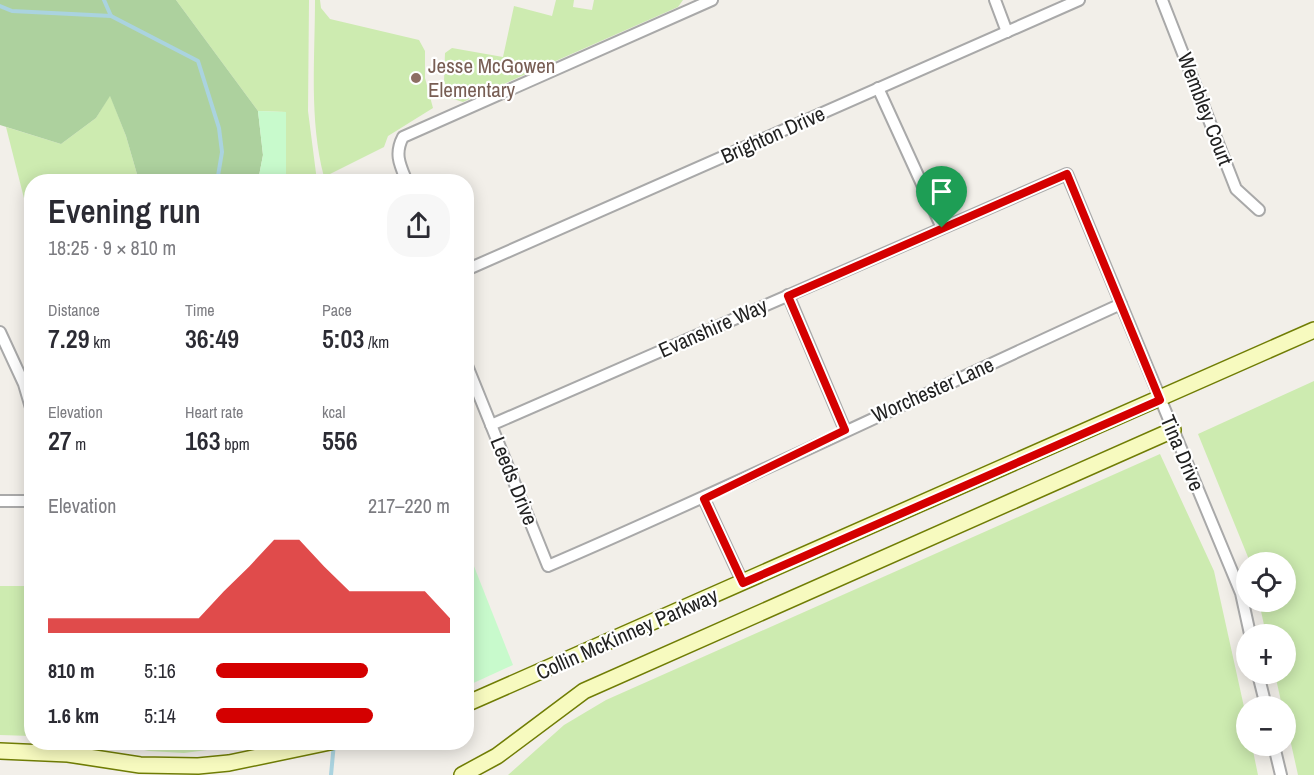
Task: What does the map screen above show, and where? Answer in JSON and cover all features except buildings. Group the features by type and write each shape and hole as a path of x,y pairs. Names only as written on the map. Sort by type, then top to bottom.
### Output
{"street":[{"path":"404,174 398,160 397,148 403,137 699,3 712,0"},
{"path":"994,0 1007,32"},
{"name":"Brighton Drive","path":"474,266 1079,0"},
{"name":"Wembley Court","path":"1162,0 1236,189 1259,210"},
{"path":"878,88 942,228"},
{"name":"Evanshire Way","path":"491,425 1067,174"},
{"name":"Tina Drive","path":"1067,174 1241,593 1248,624"},
{"path":"788,296 845,430"},
{"name":"Worchester Lane","path":"548,566 704,499 845,430 1121,304"},
{"name":"Collin McKinney Parkway","path":"474,701 1160,400 1314,330"},
{"path":"2,337 24,384"},
{"name":"Leeds Drive","path":"474,383 548,566"},
{"name":"Collin McKinney Parkway","path":"462,775 497,756 584,691 1173,430"},
{"path":"704,499 743,583"},
{"path":"0,501 24,501"},
{"path":"0,751 68,754 140,765 198,766 296,750"},
{"path":"1276,756 1281,775"}],"green space":[{"path":"0,0 176,0 258,111 263,155 259,174 137,174 126,136 110,96 96,118 61,144 0,125"},
{"path":"176,0 309,0 308,111 316,174 286,174 286,112 258,111"},
{"path":"315,0 320,0 321,8 330,19 419,40 425,51 425,78 433,108 388,136 384,147 330,174 323,174 316,133"},
{"path":"556,0 574,0 573,7 592,10 594,0 683,0 678,7 463,102 450,98 444,81 445,53 452,48 503,57 514,6 552,16"},
{"path":"110,95 126,136 137,174 24,174 24,198 6,127 61,144 96,118"},
{"path":"258,111 286,112 286,174 259,174 263,155"},
{"path":"1314,381 1314,775 1298,775 1294,756 1296,756 1296,696 1280,696 1277,684 1296,684 1296,624 1264,624 1261,612 1296,612 1296,552 1246,552 1198,434"},
{"path":"1160,454 1214,571 1236,671 1236,684 1239,684 1242,696 1236,696 1236,756 1254,756 1258,775 508,775 564,725 606,700"},
{"path":"474,566 513,665 474,683"},
{"path":"0,586 24,586 24,736 0,735"},
{"path":"144,750 207,750 184,753"}],"waterway":[{"path":"104,0 111,16"},
{"path":"0,6 12,11 111,16 198,61 219,128 222,152 218,174"},
{"path":"331,775 333,750"}],"place":[{"name":"Jesse McGowen Elementary","path":"416,78"}],"route":[{"path":"1067,174 1160,400 743,583 704,499 845,430 788,296 942,228 1067,174"}]}
